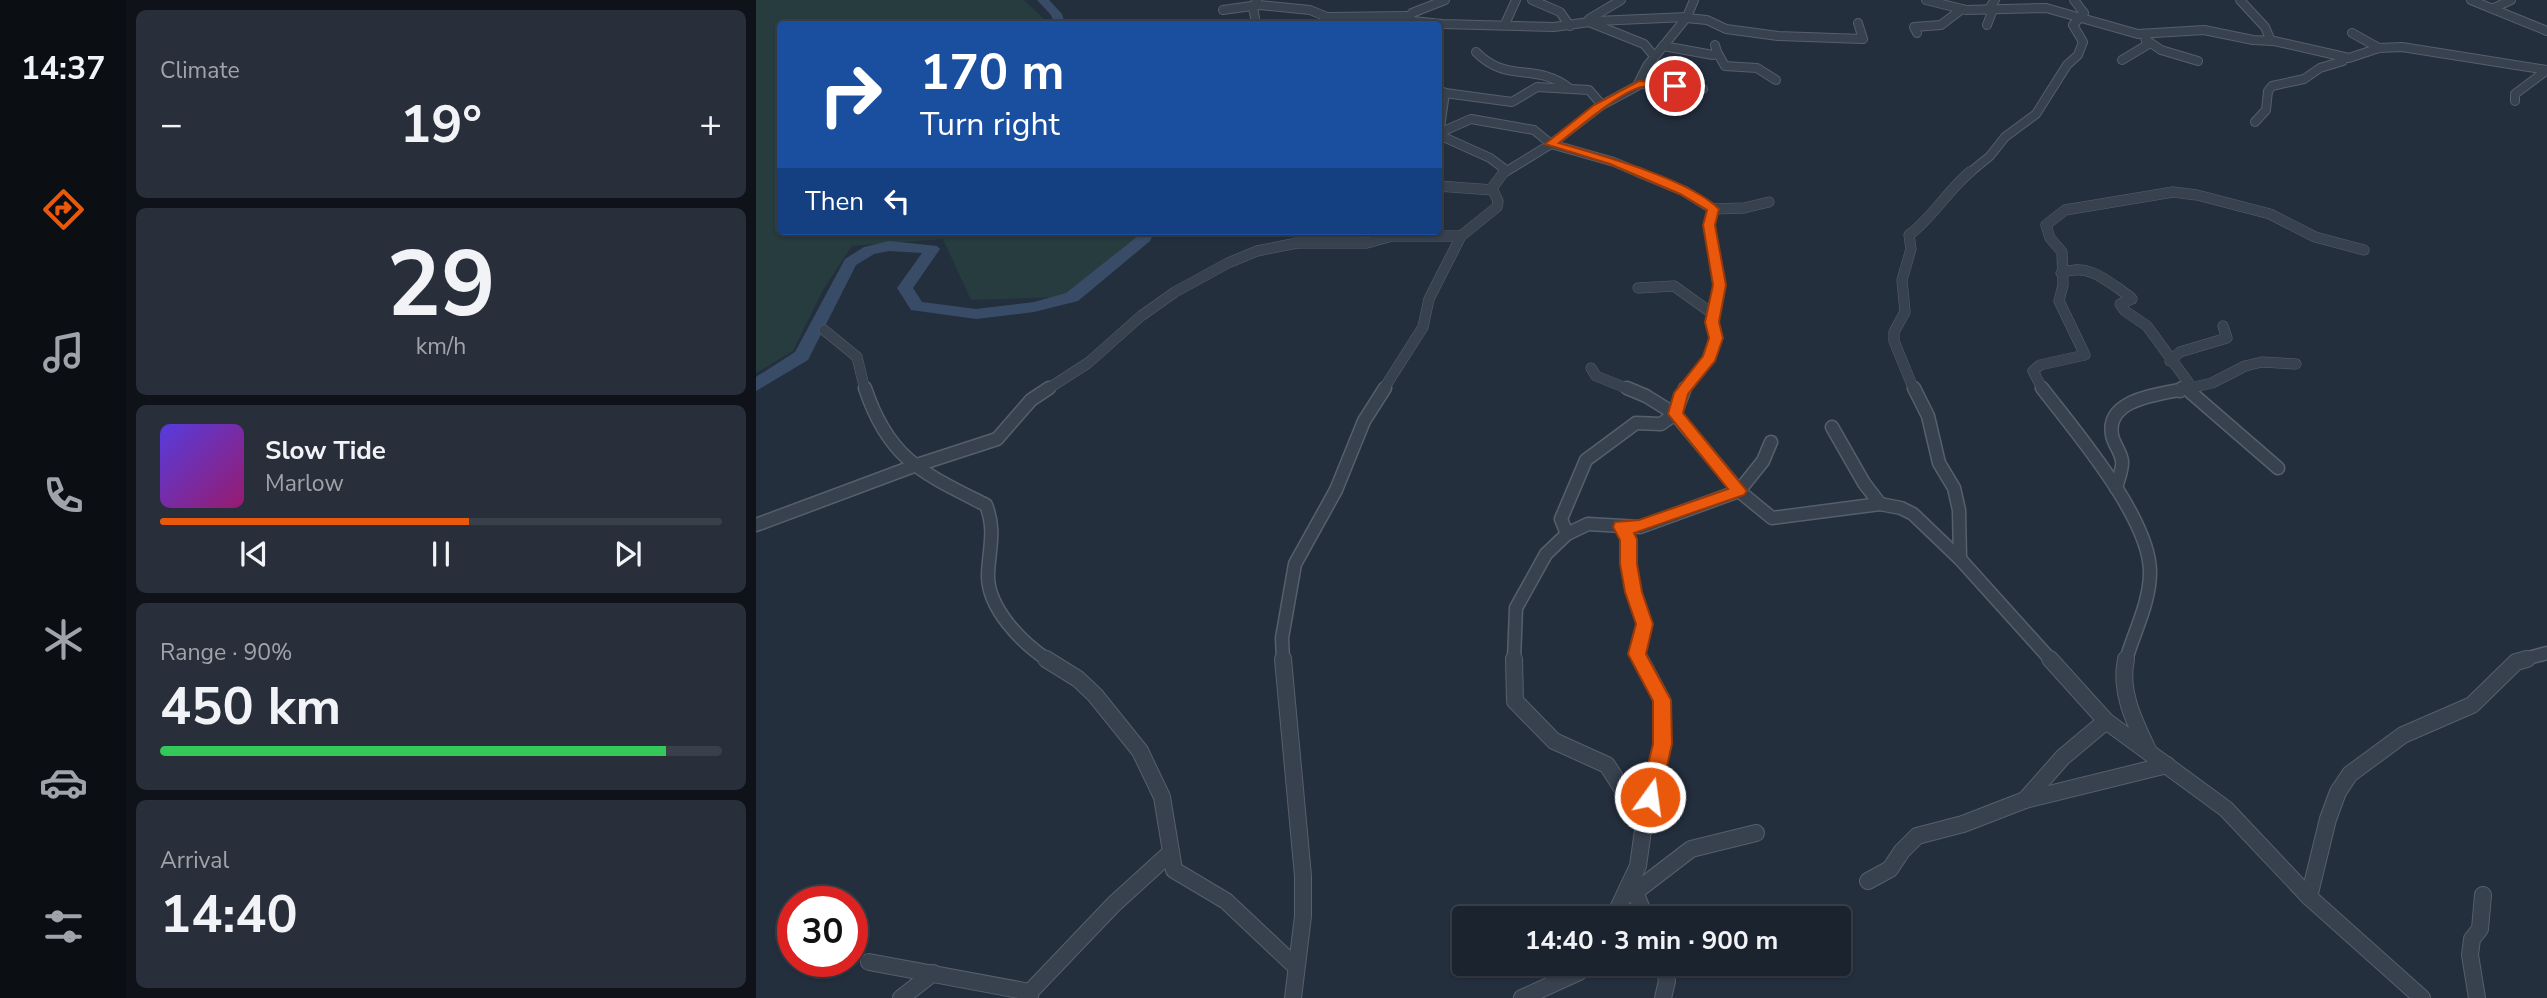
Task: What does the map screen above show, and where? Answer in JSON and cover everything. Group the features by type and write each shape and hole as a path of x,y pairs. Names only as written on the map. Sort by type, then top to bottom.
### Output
{"street":[{"path":"1223,10 1255,3 1310,10 1327,17 1409,16 1445,0"},
{"path":"1505,24 1516,0 1525,0"},
{"path":"1532,0 1560,12 1570,26"},
{"path":"1589,22 1589,19 1621,0"},
{"path":"1293,998 1303,916 1303,876 1282,638 1292,574 1302,547 1336,490 1364,421 1423,327 1429,299 1461,236 1497,206 1498,201 1493,190 1495,181 1506,170 1551,144 1602,105 1639,84 1654,56 1686,17 1694,0"},
{"path":"1926,0 1962,9 2046,8 2138,34 2161,50 2198,61"},
{"path":"1988,10 1995,0"},
{"path":"1960,559 1959,510 1954,488 1939,463 1928,416 1903,368 1894,341 1894,332 1905,312 1902,280 1911,249 1909,235 1924,223 1957,183 1990,156 2005,137 2027,122 2040,108 2067,65 2083,48 2083,42 2073,26 2084,13 2074,0"},
{"path":"2240,0 2264,27 2271,41"},
{"path":"2471,0 2547,31"},
{"path":"2494,8 2511,0"},
{"path":"1255,3 1256,21"},
{"path":"1917,33 1914,27 1941,24 1962,9"},
{"path":"1987,24 1992,17 1992,12 1988,10"},
{"path":"1409,16 1413,21"},
{"path":"1442,24 1570,26 1589,22 1686,17 1707,20 1726,29 1811,38 1863,39 1858,23"},
{"path":"1589,22 1644,44 1654,56"},
{"path":"2138,34 2196,29 2271,41 2344,58 2353,58 2379,48 2402,47 2545,70"},
{"path":"2352,33 2379,48"},
{"path":"2122,60 2137,53 2148,41"},
{"path":"1663,46 1713,55 1716,48"},
{"path":"1716,48 1725,66 1757,68 1776,80"},
{"path":"1476,52 1494,69 1539,73 1561,79 1570,88"},
{"path":"2538,57 2545,70"},
{"path":"2255,122 2266,110 2268,91 2272,86 2304,79 2320,68 2343,61 2344,58"},
{"path":"2515,101 2515,94 2531,85 2545,70"},
{"path":"1639,84 1675,86 1684,90 1703,89"},
{"path":"1442,91 1512,102 1537,87 1570,88 1589,90 1602,105"},
{"path":"1442,132 1471,120 1534,130 1551,144 1614,162 1684,191 1713,209 1744,208 1769,202"},
{"path":"1442,135 1490,158 1506,170"},
{"path":"1442,186 1493,190"},
{"path":"2148,750 2128,701 2123,676 2147,592 2149,556 2116,488 2042,388 2034,371 2040,365 2085,355 2059,301 2065,269 2062,252 2046,230 2046,225 2065,210 2174,192 2197,195 2270,214 2315,237 2364,250"},
{"path":"1567,534 1560,519 1586,460 1636,423 1661,424 1675,414 1681,393 1710,357 1716,338 1712,322 1719,285 1709,225 1713,209"},
{"path":"756,525 914,466 997,439 1031,400 1088,363 1141,316 1175,292 1228,263 1257,251 1297,243 1367,243 1392,236 1461,236"},
{"path":"2065,269 2093,270 2132,299 2120,304 2125,311 2147,326 2170,361 2188,382 2184,390"},
{"path":"1638,288 1668,283 1684,289 1713,314"},
{"path":"2170,361 2180,352 2227,338 2223,326"},
{"path":"824,330 857,357 862,385 880,428 914,466 986,505 995,532 986,581 995,602 1032,648 1100,699 1144,758 1162,798 1169,854 1174,870 1226,901 1296,967"},
{"path":"2116,488 2122,460 2110,436 2116,414 2122,407 2133,401 2212,383 2245,366 2262,362 2296,364"},
{"path":"1591,368 1596,376 1646,396 1675,414 1739,491 1772,518 1880,504 1901,508 1913,514 1960,559 2106,721 2226,809 2309,897 2422,998"},
{"path":"2184,390 2278,468"},
{"path":"1832,427 1864,483 1880,504"},
{"path":"1644,823 1607,765 1554,741 1515,701 1513,686 1516,608 1546,554 1567,534 1588,524 1640,527 1739,491 1763,461 1771,442"},
{"path":"1621,527 1629,539 1630,573 1645,624 1637,654 1662,700 1663,744 1644,823 1633,887 1621,906"},
{"path":"2309,897 2328,819 2338,792 2350,774 2403,735 2472,705 2516,662 2547,653"},
{"path":"2025,800 2063,757 2106,721"},
{"path":"1868,881 1890,869 1902,851 1917,836 1963,824 2025,800 2167,765"},
{"path":"1633,887 1691,849 1719,844 1756,832"},
{"path":"869,962 1030,995 1114,904 1169,854"},
{"path":"1633,887 1641,906"},
{"path":"2477,998 2470,955 2472,939 2480,929 2483,895"},
{"path":"901,998 933,974"},
{"path":"1522,998 1570,976"},
{"path":"1663,998 1666,976"}],"green space":[{"path":"756,0 1024,0 1045,21 777,21 777,235 1139,235 1140,239 1064,297 971,300 943,239 852,246 823,290 793,351 756,373"}],"waterway":[{"path":"1043,0 1059,21"},
{"path":"756,385 802,356 850,262 869,250 889,246 932,249 905,288 917,306 976,314 1034,307 1072,297 1146,235"}],"route":[{"path":"1650,797 1663,744 1662,700 1637,654 1645,624 1634,592 1629,564 1629,539 1621,527 1640,527 1739,491 1675,414 1681,393 1710,357 1716,338 1712,322 1719,298 1719,285 1709,225 1713,209 1684,191 1614,162 1551,144 1580,120 1639,84 1675,86"}]}
